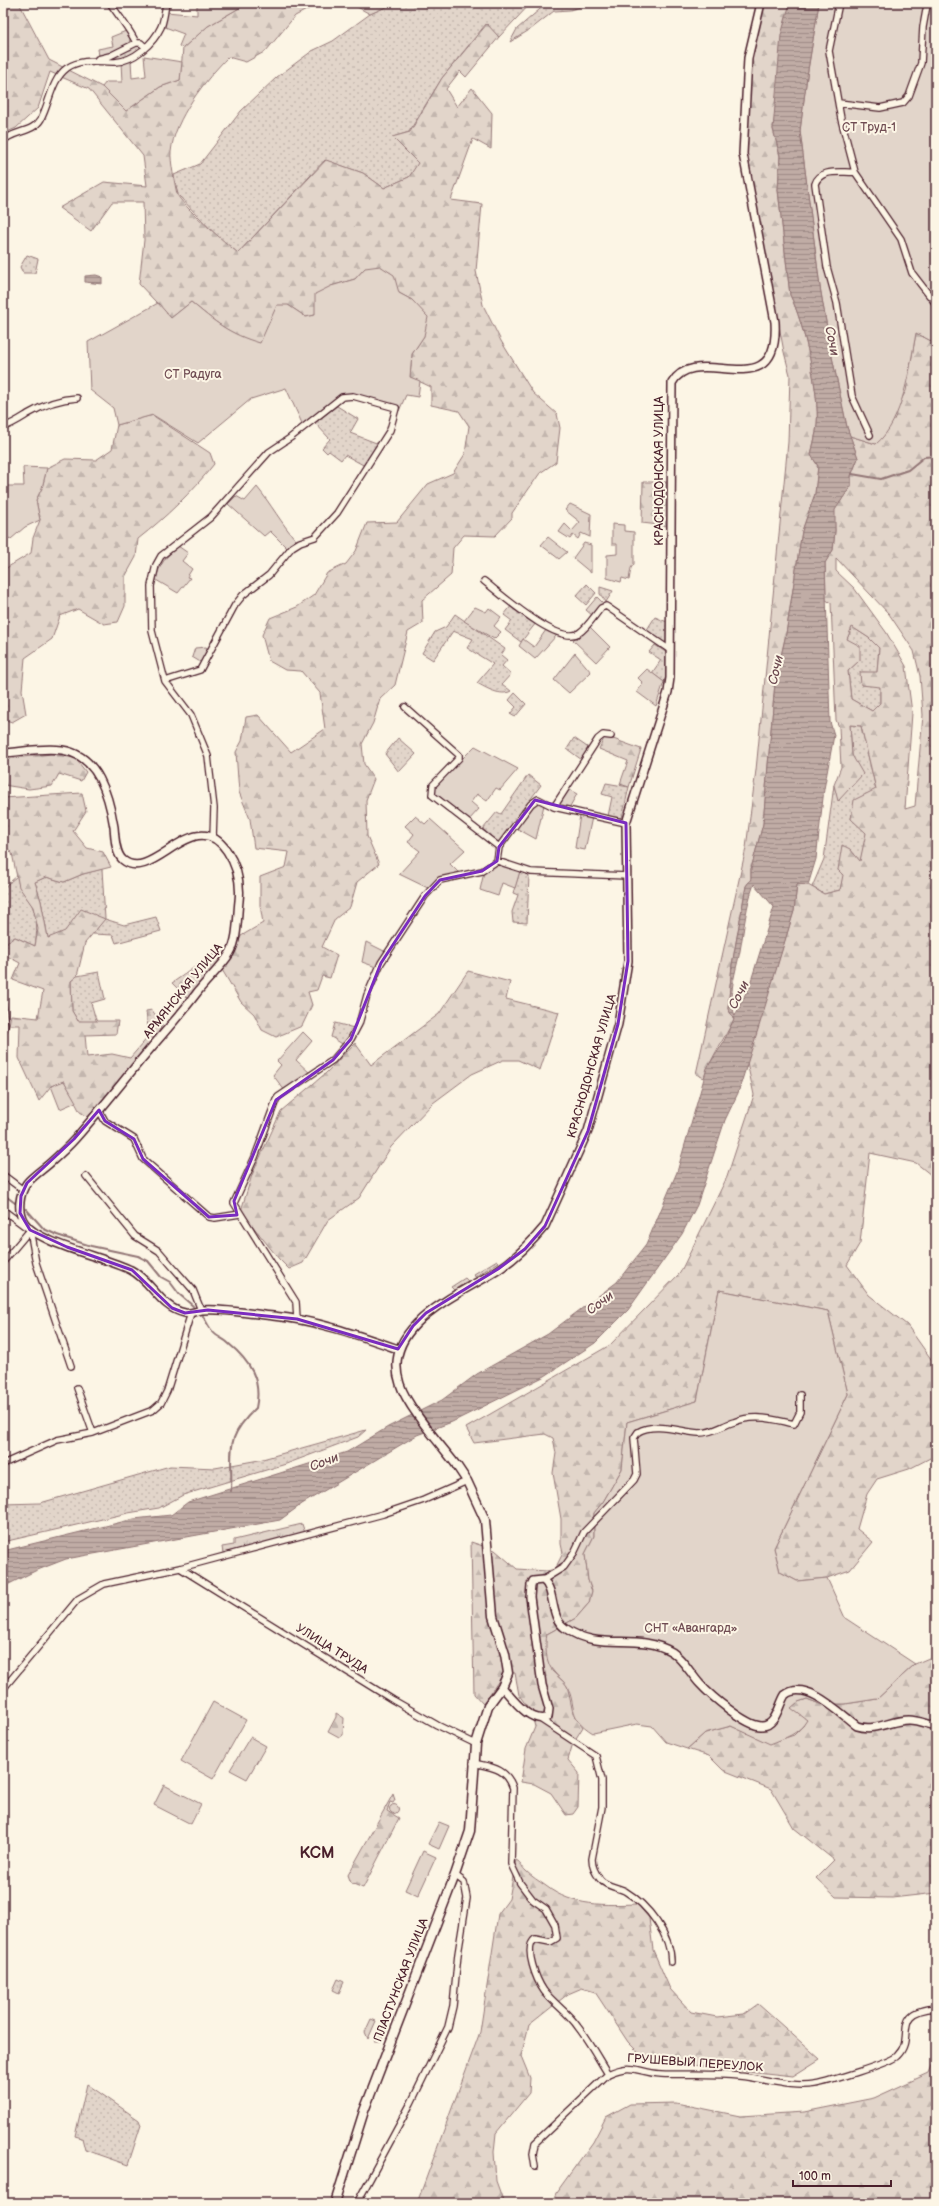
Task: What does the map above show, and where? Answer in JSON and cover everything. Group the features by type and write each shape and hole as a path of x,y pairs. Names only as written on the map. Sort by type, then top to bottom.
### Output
{"main road":[{"name":"ПЛАСТУНСКАЯ УЛИЦА","path":"335,2203 364,2111 455,1875 470,1831 473,1763 476,1744 488,1706 502,1687 508,1673 508,1664 493,1616 485,1520 467,1481 457,1466"}],"street":[{"path":"110,3 123,25 133,36 136,43"},
{"path":"86,61 116,62 130,59 145,47 162,26 166,3"},
{"name":"КРАСНОДОНСКАЯ УЛИЦА","path":"398,1349 413,1326 426,1313 507,1263 525,1249 544,1226 588,1131 618,1024 627,975 626,823 668,692 670,650 672,383 679,373 691,369 750,369 762,365 774,350 776,339 775,322 743,154 748,58 761,3"},
{"path":"838,3 829,51 841,119 855,172 901,239 912,273 936,304"},
{"path":"839,103 880,108 903,102 910,96 921,63 923,27 928,5 930,3"},
{"path":"3,141 8,136 33,127 41,119 48,97 58,78 74,64 110,56 136,43 145,47"},
{"path":"855,172 823,174 817,177 815,192 827,267 837,303 852,396 870,435"},
{"path":"3,753 60,749 76,753 84,759 92,766 102,783 112,818 116,844 120,857 130,864 145,863 196,836 213,838 214,808 208,756 191,715 165,681 152,631 152,586 156,565 161,556 211,517 269,452 290,438 342,398 353,396 396,408 390,430 337,513 316,537 300,542 292,547 269,575 243,595 235,605 200,670 165,681"},
{"path":"3,427 12,425 47,405 66,398 77,398"},
{"path":"484,581 550,630 571,636 579,633 601,608 606,606 670,650"},
{"path":"405,707 459,755 459,758 434,785 432,795 499,847"},
{"path":"554,807 598,739 603,735 611,736"},
{"path":"498,861 499,847 535,800 554,807 626,823"},
{"name":"АРМЯНСКАЯ УЛИЦА","path":"30,1230 20,1213 19,1206 23,1190 27,1183 74,1139 184,1011 231,950 235,941 239,882 233,861 226,849 213,838"},
{"path":"297,1320 296,1302 240,1214 234,1201 255,1157 278,1097 333,1060 351,1039 359,1024 367,994 381,963 430,891 440,880 478,873 498,861 531,872 627,876"},
{"path":"3,1005 5,1026 3,1033"},
{"path":"99,1110 105,1121 134,1139 143,1159 209,1216 215,1218 240,1214"},
{"path":"3,1175 23,1190"},
{"path":"86,1176 135,1236 159,1252 193,1290 201,1310"},
{"path":"3,1210 30,1230 67,1247 132,1270 147,1281 168,1306 188,1313 201,1310 297,1320 355,1334 398,1349 396,1358 399,1383 405,1397 457,1466"},
{"path":"3,1262 30,1230"},
{"path":"30,1230 36,1263 71,1366"},
{"path":"3,1464 57,1440 93,1433 153,1410 161,1403 168,1391 188,1313"},
{"path":"77,1388 93,1433"},
{"path":"540,1719 548,1717 549,1710 542,1685 530,1590 533,1581 543,1580 564,1567 574,1553 584,1532 634,1480 637,1474 634,1444 636,1433 646,1428 653,1428 701,1433 716,1431 735,1421 755,1418 767,1418 794,1424 800,1412 800,1395"},
{"path":"3,1689 73,1605 85,1594 104,1584 180,1568 383,1514 424,1500 467,1481"},
{"name":"УЛИЦА ТРУДА","path":"180,1568 393,1700 443,1729 476,1744"},
{"path":"543,1580 548,1585 556,1616 564,1628 581,1637 595,1642 637,1641 657,1645 672,1652 682,1660 700,1684 716,1698 746,1720 762,1726 771,1723 785,1695 801,1690 817,1696 857,1726 862,1728 878,1728 909,1720 936,1726"},
{"path":"502,1687 532,1716 540,1719 596,1756 602,1780 602,1808 592,1859 593,1868 600,1880 624,1891 643,1907 660,1929 668,1943 671,1962"},
{"path":"473,1763 496,1768 510,1780 513,1788 511,1864 520,1883 533,1900 546,1909 556,1925 557,1938 550,1942 535,1939 530,1945 532,1960 544,1991 578,2026 608,2074"},
{"path":"357,2203 411,2104 448,2027 454,2006 458,1954 466,1898 464,1882 455,1875"},
{"name":"ГРУШЕВЫЙ ПЕРЕУЛОК","path":"535,2168 533,2154 535,2143 608,2074 621,2068 634,2068 658,2074 739,2076 801,2085 815,2084 891,2060 901,2051 907,2022 911,2015 936,2008"}],"highlighted area":[{"path":"535,800 626,823 628,961 618,1024 588,1131 545,1226 525,1249 498,1269 426,1313 413,1326 398,1349 297,1319 208,1310 185,1313 172,1308 132,1270 67,1247 30,1230 20,1213 21,1196 27,1183 74,1139 99,1110 105,1121 134,1139 143,1159 209,1217 237,1215 234,1201 276,1100 333,1060 351,1039 381,963 425,896 440,880 482,871 497,861 499,847"}],"green space":[{"path":"3,3 19,3 49,60 102,87 126,111 160,87 180,80 183,48 208,26 248,3 337,3 316,5 295,16 266,51 246,62 228,57 210,76 192,100 178,126 173,139 171,152 177,194 195,215 238,253 326,160 363,173 384,188 409,177 418,163 392,137 410,132 442,78 487,24 499,37 466,77 460,71 446,89 457,107 472,88 492,113 491,149 473,139 451,200 482,204 476,271 483,305 501,341 533,393 557,414 560,428 556,462 540,473 512,513 512,518 495,536 464,535 453,548 451,575 422,600 423,623 408,632 395,685 380,699 373,723 362,744 364,764 374,779 366,800 367,836 379,864 357,882 350,907 335,919 322,947 337,955 330,978 322,976 317,990 308,992 312,1005 302,1026 276,1037 262,1030 254,1014 241,1002 221,968 232,958 241,936 263,923 260,905 260,877 286,867 289,852 254,848 250,819 239,792 236,752 242,741 246,717 258,715 291,752 325,729 320,693 301,671 285,670 269,661 262,635 270,618 297,607 314,595 327,573 346,564 356,551 367,523 397,522 428,484 453,473 465,454 469,426 459,411 431,405 431,387 410,377 412,354 424,336 412,300 399,293 365,268 355,279 331,286 315,315 306,317 288,305 260,344 231,332 191,302 171,318 139,284 144,240 143,202 112,202 91,231 59,208 104,182 147,186 143,156 89,89 50,72 38,108 16,128 3,134"},
{"path":"197,3 248,3 208,26 183,48 179,46 184,34 165,27 167,12 197,15"},
{"path":"350,3 395,3 370,14"},
{"path":"395,3 531,3 499,37 486,24 442,78 409,132 393,137 419,164 409,177 384,188 363,173 325,160 238,253 218,237 178,195 174,175 200,164 241,111 277,77 312,51 333,41 370,14"},
{"path":"547,3 594,3 570,10 554,11 531,29 510,42 517,29"},
{"path":"765,3 791,3 773,129 780,156 778,190 790,295 801,322 810,359 816,396 817,425 811,455 818,466 815,494 802,531 786,634 775,683 763,824 751,869 751,879 746,886 732,965 728,1009 734,1019 710,1063 704,1078 696,1074 746,848 756,770 788,442 790,375 784,352 747,156 747,115 751,59"},
{"name":"СТ Труд-1","path":"819,3 936,3 936,352 933,342 916,333 908,377 899,408 893,422 876,444 850,436 832,357 820,287 800,131"},
{"path":"126,31 130,39 129,45 112,53 99,56 98,49 113,46 111,37"},
{"path":"137,45 141,45 142,49 129,57 111,60 110,57"},
{"path":"144,56 182,62 180,80 160,87 126,111 102,87 106,82 122,82 121,62 131,60 132,78 146,76"},
{"path":"27,255 38,259 35,273 23,273 20,267"},
{"name":"СТ Радуга","path":"380,266 394,275 399,293 412,300 428,317 424,336 412,354 410,377 420,381 418,397 406,395 399,411 352,399 344,400 305,430 286,388 251,399 198,443 153,415 117,425 113,408 90,390 88,342 158,303 171,318 191,302 223,327 240,336 260,343 277,305 288,305 306,317 315,315 315,294 331,286 355,279 365,268"},
{"path":"916,333 933,342 936,352 936,1179 916,1163 870,1153 860,1243 847,1265 869,1295 907,1325 936,1366 936,1455 909,1469 877,1479 867,1494 857,1529 873,1542 850,1570 827,1578 797,1581 780,1572 774,1548 848,1394 828,1311 719,1290 697,1401 627,1422 622,1469 603,1502 594,1513 594,1536 585,1554 588,1580 592,1591 589,1603 576,1618 547,1634 552,1671 567,1685 573,1713 583,1727 573,1743 568,1760 579,1773 578,1807 573,1814 566,1815 551,1793 534,1784 521,1782 526,1749 535,1727 531,1712 519,1695 515,1673 504,1673 483,1704 474,1694 471,1542 495,1550 517,1569 547,1571 555,1569 563,1553 561,1544 561,1519 553,1473 556,1453 553,1438 545,1434 474,1443 466,1428 610,1345 680,1273 727,1177 754,1095 747,1062 794,911 797,884 808,885 824,894 840,890 843,875 838,870 842,845 850,849 860,861 866,833 851,819 854,800 876,789 861,726 850,725 852,755 863,774 838,801 834,785 841,767 839,727 836,720 831,603 826,600 825,562 833,550 835,531 834,510 851,486 851,476 858,458 850,436 876,444 906,391","holes":["836,558 889,614 914,651 920,676 923,715 915,806 905,809 912,713 906,666 886,632 854,588 836,571","852,627 869,638 879,648 877,672 860,672 861,685 880,687 880,703 872,711 851,699 848,671 860,660 860,646 847,639"]},
{"path":"337,406 358,419 350,433 379,444 365,466 345,455 341,460 329,451 327,453 322,448 330,439 315,423"},
{"path":"152,415 210,453 214,464 178,504 138,539 136,557 125,577 125,606 118,622 104,624 78,609 60,616 52,639 25,658 22,690 26,714 12,722 3,719 3,570 31,553 33,538 40,520 36,500 42,488 47,468 65,459 96,460 112,449 117,425"},
{"path":"23,467 47,468 42,488 36,500 40,520 25,527 11,539 3,536 3,486 24,486"},
{"path":"643,482 667,482 667,526 642,523"},
{"path":"257,487 296,540 287,548 270,531 264,536 228,504 236,496 245,501"},
{"path":"570,504 591,514 590,537 581,533 578,539 573,535 570,539 559,532 565,524 572,531 580,522 565,510"},
{"path":"612,524 624,525 624,531 634,532 634,564 631,568 629,580 622,578 621,582 607,578 607,555 617,554 617,544 612,544"},
{"path":"548,537 567,552 559,559 541,545"},
{"path":"584,543 591,545 591,573 573,558"},
{"path":"178,546 188,553 182,561 192,569 187,577 190,578 178,593 156,580 159,569 164,561"},
{"path":"587,584 596,593 586,605 576,596"},
{"path":"600,587 613,591 606,602 600,594"},
{"path":"597,597 604,604 593,616 586,610"},
{"path":"512,605 536,623 521,642 505,630 512,621 504,615"},
{"path":"475,607 486,612 489,608 501,617 494,626 501,632 494,639 464,621"},
{"path":"455,614 505,649 501,655 507,660 502,666 511,674 502,684 511,691 507,693 498,692 477,683 493,664 467,648 473,639 453,631 433,660 422,653 435,632 446,627"},
{"path":"655,617 667,622 667,645 646,631"},
{"path":"588,625 610,647 596,662 573,640"},
{"path":"852,627 869,638 879,648 877,673 860,672 880,686 880,703 872,711 851,699 848,671 860,660 847,639"},
{"path":"546,630 557,635 535,659 519,646 523,639 534,647"},
{"path":"655,645 667,653 667,674 664,682 652,673 661,660 649,652"},
{"path":"206,647 209,649 202,663 192,657 195,648"},
{"path":"575,653 591,672 569,693 554,680"},
{"path":"647,669 664,682 656,706 637,692 643,683 638,678"},
{"path":"515,693 526,704 515,717 510,714 516,707 509,700"},
{"path":"850,725 861,726 876,789 851,819 867,833 860,862 850,849 840,890 824,894 812,887 824,859 834,785 839,801 852,755"},
{"path":"605,736 641,749 629,787 620,784 628,761 599,749"},
{"path":"398,738 416,754 399,772 385,754"},
{"path":"574,738 590,749 582,760 567,749"},
{"path":"475,746 518,769 500,790 496,788 487,801 477,794 471,802 479,809 469,820 435,793 435,786"},
{"path":"52,754 75,758 86,772 81,781 59,774 52,786 29,789 3,785 3,759"},
{"path":"528,775 541,785 498,843 483,829 497,812 501,814"},
{"path":"606,783 629,787 622,818 608,816 612,797 602,794"},
{"path":"568,789 577,794 569,808 557,805"},
{"path":"82,793 86,811 73,831 87,848 103,852 111,867 83,874 64,882 46,877 35,882 41,901 48,938 65,931 81,909 105,919 85,943 77,976 71,981 72,1011 78,1021 118,1021 116,1034 85,1035 87,1057 112,1054 130,1058 149,1036 146,1011 152,1010 162,1025 156,1038 88,1117 80,1112 64,1081 51,1086 39,1101 19,1058 20,1025 9,1025 11,1015 38,1018 43,991 13,980 20,963 7,956 5,944 15,937 35,946 38,929 33,907 19,887 12,853 3,844 3,798"},
{"path":"538,802 544,805 536,839 516,828 535,803"},
{"path":"580,815 592,817 585,850 575,848"},
{"path":"415,816 425,824 430,819 465,850 450,864 459,873 441,877 430,889 399,874 420,851 408,842 414,834 405,826"},
{"path":"498,863 520,871 515,888 502,883 498,896 480,890 484,872"},
{"path":"102,869 105,919 124,925 156,917 161,931 116,943 113,935 93,934 104,919 48,938 41,901 35,882 46,877 64,882 83,874"},
{"path":"520,871 529,875 527,923 513,922 512,912 518,895 513,893"},
{"path":"17,876 20,885 35,913 37,927 35,946 15,937 3,944 3,926 6,924 3,920 3,888"},
{"path":"366,942 386,952 376,967 362,962"},
{"path":"221,949 224,956 188,999 172,983"},
{"path":"468,971 510,982 506,999 559,1012 540,1070 518,1060 503,1060 472,1074 433,1103 391,1147 359,1198 328,1220 303,1263 289,1269 279,1259 247,1219 240,1214 252,1175 281,1111 326,1073 355,1043 371,1065 439,1014"},
{"path":"99,972 105,999 91,1003 97,1023 78,1021 72,1011 71,981 77,976"},
{"path":"335,1023 354,1028 344,1045 331,1037"},
{"path":"303,1032 312,1041 296,1060 311,1074 285,1091 273,1075 281,1065 277,1061"},
{"path":"64,1081 76,1102 60,1109 51,1086"},
{"path":"497,1260 499,1262 475,1277 474,1274"},
{"path":"465,1278 468,1281 454,1290 451,1287"},
{"name":"СНТ «Авангард»","path":"719,1290 828,1311 848,1394 774,1548 780,1572 797,1581 827,1578 845,1618 915,1664 877,1699 845,1704 820,1704 807,1699 798,1702 791,1708 807,1720 804,1725 796,1732 770,1744 731,1726 705,1733 687,1749 666,1742 652,1726 637,1724 593,1733 579,1722 574,1711 567,1686 549,1664 546,1648 547,1634 576,1618 589,1603 592,1591 588,1580 585,1554 594,1536 594,1513 603,1502 622,1469 627,1422 697,1401"},
{"path":"366,1430 358,1437 286,1464 183,1495 159,1508 128,1513 3,1542 3,1504 40,1503 170,1466 215,1468 259,1460"},
{"path":"302,1524 305,1533 223,1553 222,1547 234,1545 234,1540"},
{"path":"936,1655 936,1893 892,1898 836,1897 816,1878 834,1860 794,1828 771,1789 723,1770 709,1756 687,1749 705,1733 731,1726 770,1743 794,1735 804,1725 790,1708 798,1702 807,1699 820,1704 845,1704 877,1699 915,1664"},
{"path":"213,1702 246,1720 213,1779 181,1761"},
{"path":"336,1713 344,1718 343,1735 339,1738 328,1732 336,1717"},
{"path":"250,1737 266,1746 247,1779 230,1770"},
{"path":"164,1785 201,1804 191,1824 154,1805"},
{"path":"393,1794 395,1800 393,1803 390,1802 387,1811 399,1818 363,1888 351,1883 348,1875"},
{"path":"394,1804 399,1809 394,1814 389,1809"},
{"path":"439,1822 449,1826 439,1849 428,1844"},
{"path":"423,1851 436,1857 418,1896 405,1890"},
{"path":"516,1860 533,1877 556,1893 567,1898 601,1904 637,1904 649,1918 653,1950 670,1989 691,2012 717,2017 744,2014 758,2004 820,2059 793,2076 646,2060 628,2042 595,1992 582,1988 568,1994 529,2025 521,2056 530,2078 529,2093 496,2133 494,2152 496,2181 504,2203 417,2203 480,2032 498,1914 509,1899"},
{"path":"338,1979 344,1982 339,1993 333,1990"},
{"path":"371,2019 376,2021 368,2039 365,2032"},
{"path":"381,2027 385,2032 381,2041 374,2041"},
{"path":"936,2056 936,2203 552,2203 556,2193 593,2142 606,2117 630,2104 676,2103 740,2116 804,2112 874,2098 929,2073"},
{"path":"87,2084 139,2120 141,2125 128,2165 85,2150 82,2138 75,2136"}],"water":[{"name":"Сочи","path":"790,3 819,3 800,131 820,287 832,357 847,427 858,458 851,476 851,486 835,510 833,550 825,563 830,722 834,735 824,789 816,859 808,885 797,884 794,911 760,1023 738,1093 725,1120 697,1205 682,1234 628,1310 595,1343 545,1376 452,1422 417,1435 302,1504 280,1520 66,1559 35,1571 3,1587 3,1551 134,1519 171,1515 188,1502 347,1452 388,1427 442,1400 477,1374 548,1334 617,1282 646,1245 677,1172 707,1068 723,1043 734,1019 728,1009 732,965 746,886 751,879 751,869 763,824 775,683 786,634 802,531 815,494 818,466 811,455 817,425 816,396 810,359 801,322 790,295 778,190 780,156 773,129 781,35","holes":["754,884 774,907 750,984 735,1016 732,1000 733,983 747,909"]},
{"path":"96,275 102,277 102,284 85,282 85,276"}],"waterway":[{"path":"852,474 881,479 908,470 924,457 936,456"},
{"path":"3,1194 15,1203"},
{"path":"26,1209 44,1229 57,1235 91,1246 138,1256 148,1261 161,1277 170,1282 179,1294 193,1306"},
{"path":"203,1316 210,1329 236,1350 248,1364 256,1380 256,1408 238,1429 232,1446 231,1491"}],"district":[{"name":"КСМ","path":"317,1853"}]}
